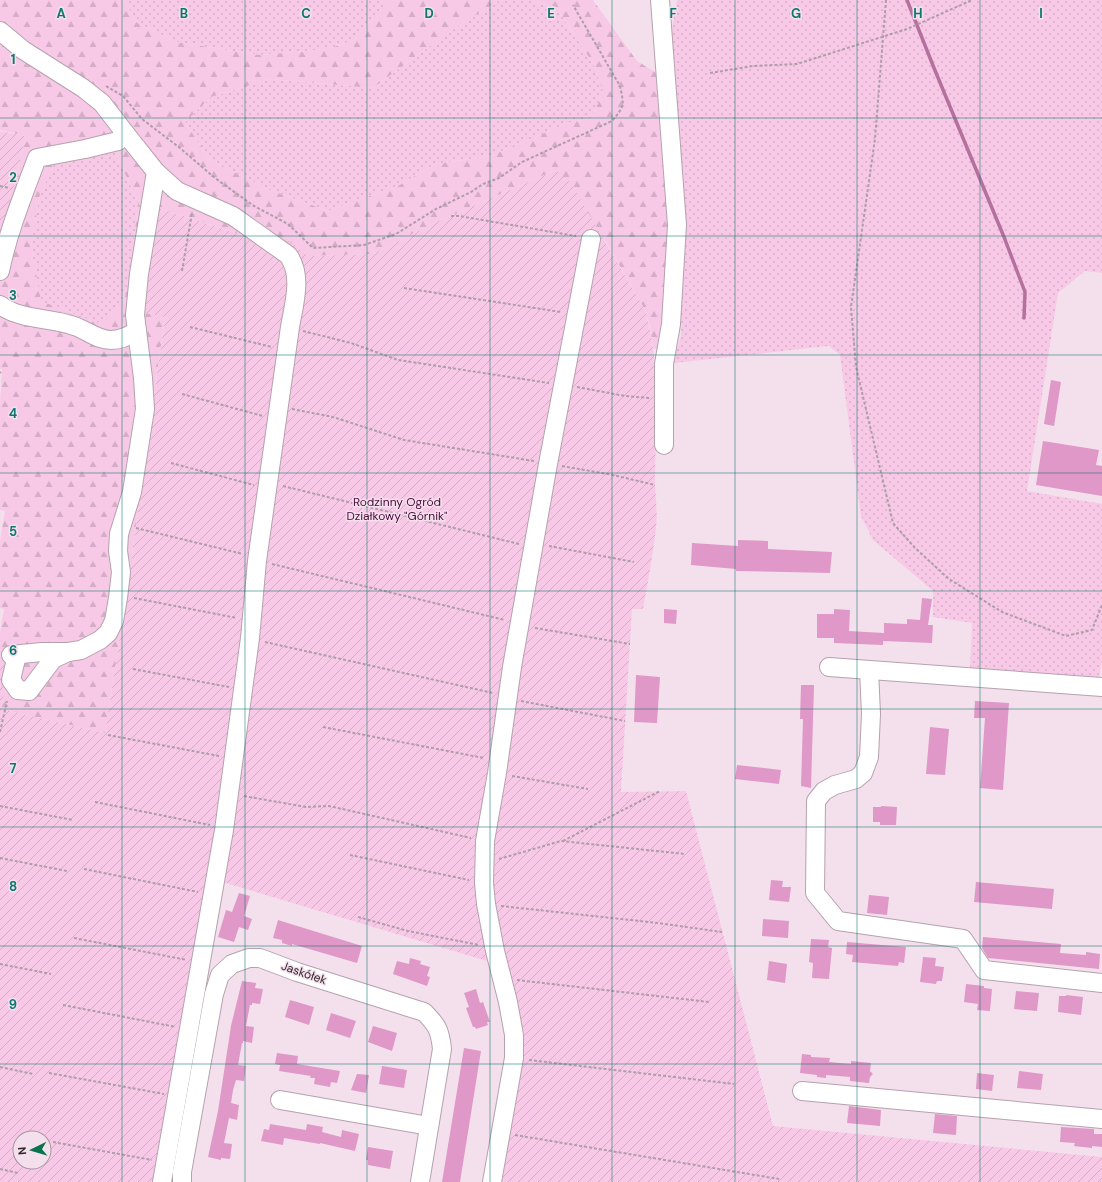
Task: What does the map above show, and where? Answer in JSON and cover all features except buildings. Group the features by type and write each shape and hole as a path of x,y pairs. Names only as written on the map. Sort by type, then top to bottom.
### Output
{"street":[{"path":"660,0 677,225 671,324 664,364 664,445"},
{"path":"0,31 23,50 83,88 102,103 156,172 177,191 233,216 288,255 293,262 297,290 286,351 257,559 244,690 225,828 162,1182"},
{"path":"0,270 3,255 16,215 37,158 118,142 125,133"},
{"path":"68,652 53,659 29,692 18,690 11,680 14,655 81,650 100,640 108,633 114,621 121,572 118,551 119,534 132,492 145,409 143,378 135,315 139,274 156,172"},
{"path":"492,1182 514,1058 514,1035 486,904 484,883 485,841 520,624 548,464 591,239"},
{"path":"0,305 15,313 31,318 73,325 102,339 124,339 137,331"},
{"path":"829,667 1102,687"},
{"path":"869,670 871,714 869,757 863,773 856,779 836,785 824,791 816,801 815,893 838,921 963,939 984,970 1102,984"},
{"name":"Jaskółek","path":"182,1182 182,1172 214,994 220,975 232,964 249,958 260,958 273,962 297,972 424,1012 434,1022 440,1034 442,1049 420,1182"},
{"path":"802,1091 1102,1119"},
{"path":"280,1100 429,1126"}],"path":[{"path":"886,0 875,139 851,307 856,367 893,523 915,548 949,579 1002,612 1066,636 1092,630 1102,605"},
{"path":"710,73 753,66 797,64 907,29 972,0"},
{"path":"83,88 107,86 123,96 142,120 180,148 215,178 254,206 288,224 313,248 364,245 396,234 436,209 471,192 482,184 499,178 522,162 612,121 621,110 623,100 620,86 572,5"},
{"path":"182,271 192,212"},
{"path":"451,216 459,216 591,239"},
{"path":"404,288 576,314"},
{"path":"190,327 286,351"},
{"path":"290,327 352,343 398,360 650,399"},
{"path":"182,394 278,413 333,417 404,440 613,475 655,485"},
{"path":"172,463 534,545 634,562"},
{"path":"136,528 520,624 630,644"},
{"path":"126,597 508,697 625,721"},
{"path":"133,670 244,690"},
{"path":"0,732 11,680"},
{"path":"323,727 588,789"},
{"path":"108,735 234,759"},
{"path":"484,862 561,841 660,791"},
{"path":"229,793 306,807 329,806 485,841"},
{"path":"95,802 225,828"},
{"path":"0,806 73,820"},
{"path":"561,841 685,854"},
{"path":"350,855 484,883"},
{"path":"0,858 67,871"},
{"path":"84,869 212,895"},
{"path":"486,904 658,923 722,932"},
{"path":"358,917 408,930 478,945"},
{"path":"74,938 200,963"},
{"path":"0,964 51,974"},
{"path":"511,980 709,1002"},
{"path":"63,1005 188,1030"},
{"path":"528,1060 734,1084"},
{"path":"0,1068 33,1074"},
{"path":"50,1073 177,1097"},
{"path":"510,1134 779,1179"},
{"path":"53,1142 165,1162"},
{"path":"0,1169 18,1173"}],"green space":[{"path":"0,0 124,0 136,22 176,42 260,55 328,49 354,40 364,27 377,17 385,3 384,0 500,0 446,34 373,88 270,79 211,97 185,122 209,159 267,189 328,211 398,186 435,164 490,156 568,123 592,118 603,91 594,65 556,7 526,0 593,0 637,61 660,75 671,240 663,352 653,348 650,327 645,310 606,242 556,170 434,223 373,254 309,256 286,240 274,256 242,235 158,208 140,312 165,316 126,597 105,733 1,709 10,663 0,661 0,632 4,609 0,608 0,540 5,511 0,510 0,401 2,369 0,369 0,249 26,136 0,130","holes":["112,148 138,202 133,249 124,304 98,323 41,301 31,245 40,194 57,158"]},
{"path":"124,0 384,0 386,3 377,17 364,27 354,40 328,49 260,55 176,42 136,22"},
{"path":"500,0 526,0 556,7 594,65 603,91 592,118 568,123 490,156 435,164 398,186 328,211 267,189 209,159 185,122 211,97 270,79 373,88 446,34"},
{"path":"677,0 1102,0 1102,273 1085,271 1058,293 1027,491 1102,504 1102,659 1099,679 970,670 972,623 933,617 933,591 873,540 861,516 840,355 829,346 674,363 681,336 682,219 668,51"},
{"path":"0,131 26,136 0,248"},
{"path":"112,148 138,202 133,249 124,304 98,323 40,301 31,245 40,194 57,158"},
{"name":"Rodzinny Ogród Działkowy \"Górnik\"","path":"556,170 571,183 645,310 650,331 655,373 655,479 657,522 643,609 632,609 621,792 686,791 773,1126 1102,1157 1102,1182 502,1182 520,1065 508,969 487,961 219,881 166,1182 0,1182 0,661 10,663 1,709 105,733 126,597 165,317 140,312 158,208 242,235 274,256 286,239 309,256 373,254 434,223"}],"waterway":[{"path":"907,0 1025,292 1024,318"}]}
